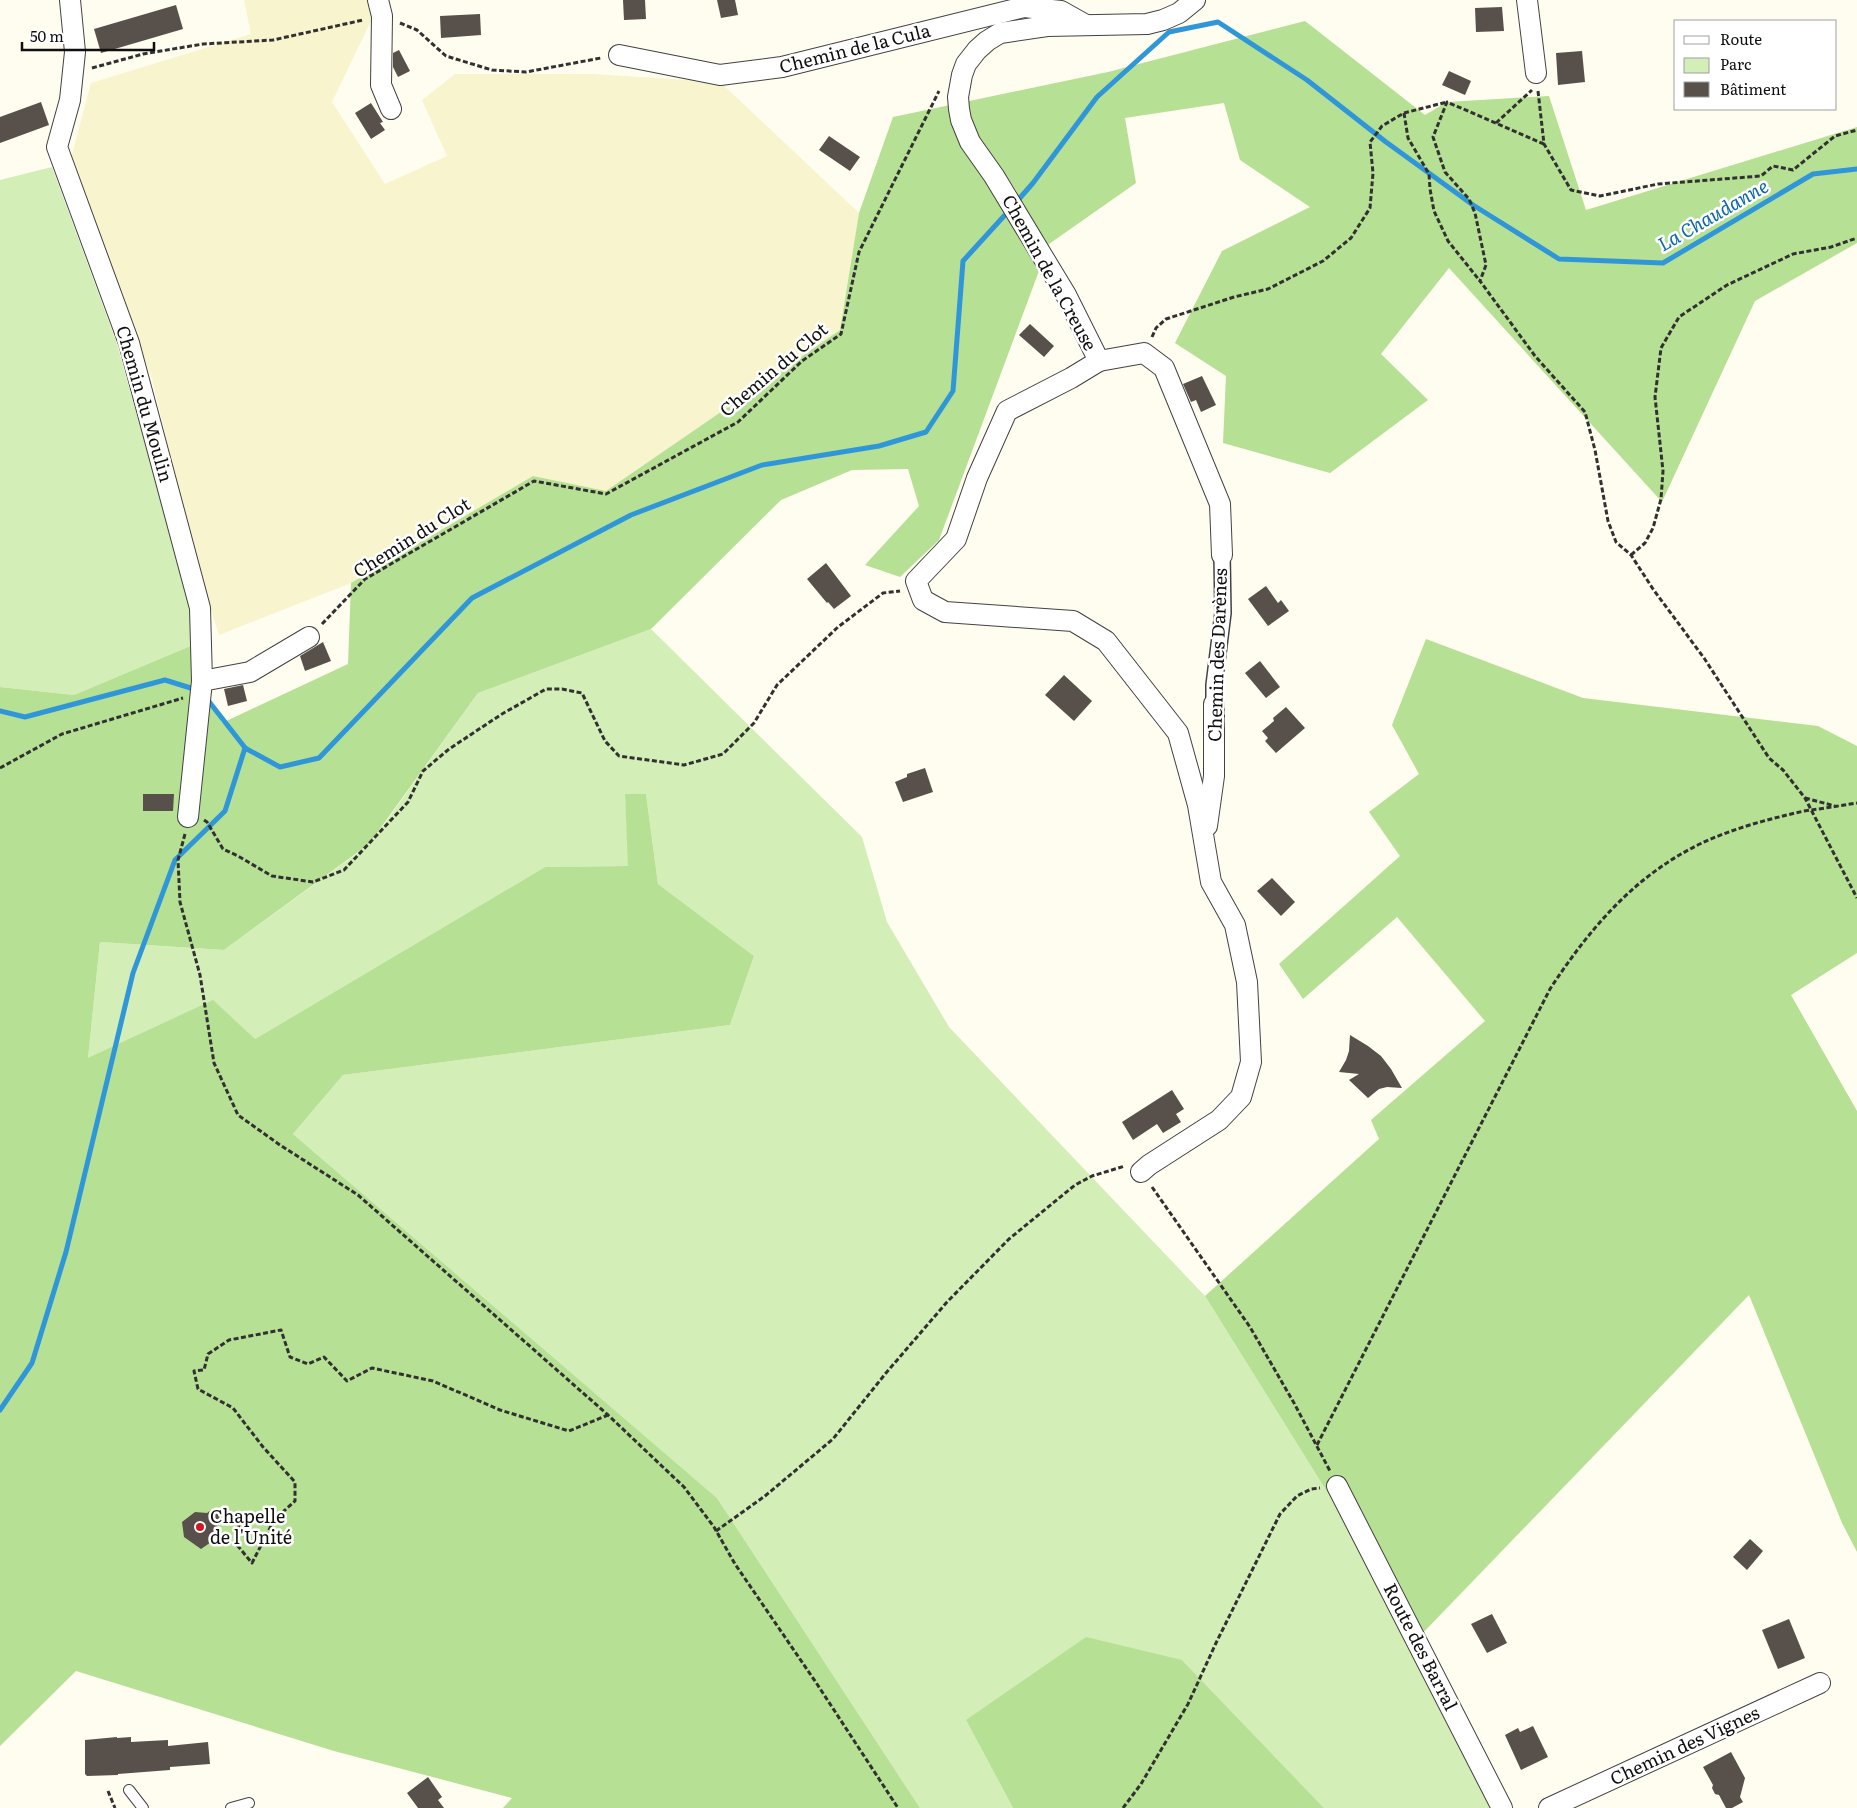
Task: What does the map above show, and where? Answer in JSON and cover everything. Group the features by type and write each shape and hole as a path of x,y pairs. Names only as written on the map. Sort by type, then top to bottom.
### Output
{"street":[{"name":"Chemin du Moulin","path":"70,0 75,52 70,100 57,147 129,343 200,608 198,819"},
{"name":"Chemin de la Creuse","path":"919,588 916,581 956,539 977,478 1007,411 1099,362 1066,295 994,176 970,142 961,120 958,97 966,64 987,41 1000,34 1047,26 1147,24 1179,13 1195,0"},
{"path":"1527,0 1536,79"},
{"name":"Chemin de la Cula","path":"619,55 720,75 782,68 1024,7 1061,11 1088,26"},
{"path":"380,8 381,85 391,109"},
{"path":"1099,362 1144,353"},
{"name":"Chemin des Darènes","path":"1144,353 1164,368 1220,504 1223,613 1214,684 1214,776 1204,843"},
{"path":"919,588 923,600 945,612 1073,621 1106,641 1178,733 1198,805 1210,882 1235,925 1247,982 1252,1062 1240,1097 1219,1120 1148,1165 1141,1172"},
{"path":"200,688 250,672 309,637"},
{"name":"Route des Barral","path":"1338,1486 1502,1808"},
{"name":"Chemin des Vignes","path":"1549,1808 1820,1683"}],"lane":[{"path":"129,1790 143,1808"},
{"path":"231,1808 249,1803"}],"path":[{"path":"72,75 107,63 143,54 203,44 273,40 380,8 417,30 446,56 492,70 526,72 619,55"},
{"path":"1496,123 1536,79"},
{"path":"1536,79 1544,144 1571,190 1600,196 1658,184 1760,176 1773,166 1793,170 1835,136 1857,130"},
{"name":"Chemin du Clot","path":"309,637 365,579 534,481 606,494 738,422 802,361 841,334 859,252 934,103 940,87"},
{"path":"1144,353 1156,328 1166,319 1234,297 1268,289 1323,261 1351,238 1370,208 1373,173 1370,142 1382,126 1404,113 1447,102 1544,144"},
{"path":"1447,102 1433,138 1445,172 1470,198 1475,213 1486,265 1480,281"},
{"path":"1404,113 1408,138 1429,174 1434,210 1448,241 1535,356 1584,412 1595,450 1608,521 1616,542 1632,556 1653,589 1704,658 1769,758 1783,770 1805,798 1857,898"},
{"path":"1632,556 1645,543 1653,528 1661,499 1664,471 1655,397 1661,348 1679,317 1727,284 1793,254 1831,248 1857,238"},
{"path":"198,819 211,830 223,849 272,876 313,882 344,870 408,802 423,771 456,744 502,714 546,690 582,693 605,741 619,756 684,765 723,754 754,723 777,684 838,627 883,593 919,588"},
{"path":"0,768 62,734 200,688"},
{"path":"1805,798 1838,807"},
{"path":"1317,1445 1550,989 1574,953 1603,918 1624,895 1658,869 1701,844 1726,833 1804,811 1857,804"},
{"path":"180,852 178,860 180,902 200,975 214,1062 238,1114 280,1145 358,1195 608,1415 684,1486 715,1529 735,1564 817,1684 898,1808"},
{"path":"715,1529 765,1496 833,1439 947,1302 1009,1239 1075,1185 1092,1176 1123,1166 1132,1166 1141,1172 1250,1327 1338,1486 1311,1489 1297,1496 1280,1514 1188,1704 1140,1784 1123,1808"},
{"path":"238,1522 237,1545 252,1564 274,1520 295,1501 295,1482 263,1447 233,1408 198,1389 194,1371 204,1370 208,1354 229,1340 281,1330 290,1357 308,1364 324,1357 347,1381 372,1368 433,1381 500,1410 569,1431 608,1415"},
{"path":"108,1791 115,1808"}],"shaded area":[{"path":"244,0 381,0 332,102 385,184 447,156 422,100 455,74 592,74 720,82 859,213 840,330 606,491 533,476 351,583 219,635 195,560 152,379 70,162 91,83 251,34"}],"green space":[{"path":"1305,21 1425,115 1447,102 1549,96 1586,210 1857,127 1857,243 1755,301 1662,502 1449,268 1381,354 1428,400 1330,473 1223,443 1226,376 1175,343 1222,251 1310,207 1240,160 1224,103 1125,118 1136,183 1049,244 939,540 900,577 865,565 919,506 908,469 852,470 781,500 651,629 478,693 369,844 224,950 100,942 88,1058 213,1000 255,1039 545,867 628,866 625,794 646,794 658,884 754,956 730,1025 343,1075 293,1134 717,1498 920,1808 503,1808 512,1798 334,1751 76,1671 0,1746 0,687 74,695 200,642 202,681 222,723 348,664 351,583 533,476 606,491 840,330 859,213 893,117 1108,72"},
{"path":"52,167 117,344 200,642 74,695 0,687 0,180"},
{"path":"651,629 862,837 887,922 949,1027 1205,1296 1418,1638 1497,1808 1324,1808 1182,1660 966,1720 1013,1808 920,1808 717,1498 293,1134 343,1075 730,1025 754,956 658,884 646,794 625,794 629,866 545,867 255,1039 88,1058 100,942 224,950 370,844 478,693"},
{"path":"1426,639 1583,698 1818,726 1857,746 1857,953 1791,995 1857,1111 1857,1552 1842,1523 1749,1295 1418,1638 1205,1296 1379,1139 1371,1120 1485,1021 1397,917 1303,999 1279,964 1400,856 1369,812 1419,774 1392,725"},
{"path":"1086,1637 1182,1660 1324,1808 1013,1808 966,1720"}],"building":[{"path":"623,0 645,0 646,19 624,20"},
{"path":"717,0 735,0 738,15 721,18"},
{"path":"176,5 183,29 101,53 94,29"},
{"path":"1502,7 1504,31 1476,32 1475,8"},
{"path":"480,14 481,35 441,38 440,16"},
{"path":"399,50 410,71 398,77 393,67 393,53"},
{"path":"1582,51 1585,82 1558,85 1556,53"},
{"path":"1449,71 1471,81 1465,95 1442,85"},
{"path":"41,102 49,125 0,143 0,117"},
{"path":"371,103 383,122 380,123 385,130 371,139 355,113"},
{"path":"829,136 860,157 850,171 819,150"},
{"path":"1030,324 1054,346 1044,357 1019,335"},
{"path":"1202,376 1216,405 1201,412 1196,400 1191,402 1183,384"},
{"path":"826,563 851,596 834,609 807,579"},
{"path":"1266,586 1278,603 1281,600 1289,611 1268,626 1248,599"},
{"path":"323,642 331,661 305,671 300,656"},
{"path":"1260,661 1280,687 1266,698 1245,673"},
{"path":"1064,675 1092,701 1074,721 1045,695"},
{"path":"243,685 247,701 228,706 224,689"},
{"path":"1286,707 1305,728 1276,753 1265,741 1268,738 1262,731"},
{"path":"925,768 933,792 903,802 895,782 907,777 907,774"},
{"path":"143,794 174,794 173,811 143,811"},
{"path":"1272,878 1295,902 1281,916 1257,891"},
{"path":"1350,1035 1381,1056 1402,1088 1387,1087 1379,1089 1368,1098 1349,1080 1359,1074 1339,1072 1349,1051"},
{"path":"1172,1090 1184,1109 1176,1114 1181,1122 1163,1133 1157,1124 1133,1140 1122,1122"},
{"name":"Chapelle de l'Unité","path":"214,1508 223,1522 216,1527 217,1538 201,1549 184,1537 182,1522 195,1512 207,1513"},
{"path":"1750,1539 1763,1551 1747,1570 1733,1557"},
{"path":"1492,1614 1507,1643 1487,1653 1471,1624"},
{"path":"1789,1619 1805,1658 1778,1669 1762,1630"},
{"path":"1533,1726 1548,1757 1521,1770 1505,1735 1518,1728 1520,1732"},
{"path":"131,1737 131,1742 168,1740 168,1746 208,1742 210,1764 170,1767 170,1770 87,1776 85,1774 85,1740"},
{"path":"1731,1752 1745,1778 1740,1797 1743,1802 1732,1808 1726,1808 1719,1795 1715,1794 1712,1788 1713,1785 1703,1767"},
{"path":"428,1777 442,1797 438,1800 444,1808 418,1808 407,1793"}],"waterway":[{"name":"La Chaudanne","path":"1019,199 1097,97 1169,32 1218,22 1307,80 1386,142 1473,205 1559,259 1663,263 1813,174 1857,169"},
{"path":"0,1410 32,1363 66,1252 133,973 175,860 225,811 245,748 280,767 319,758 472,598 631,515 762,465 879,446 926,432 953,391 963,261 1004,216"},
{"path":"0,711 25,717 165,680 197,690"},
{"path":"207,699 246,749"}],"place":[{"name":"Chapelle de l'Unité","path":"200,1527"}]}
